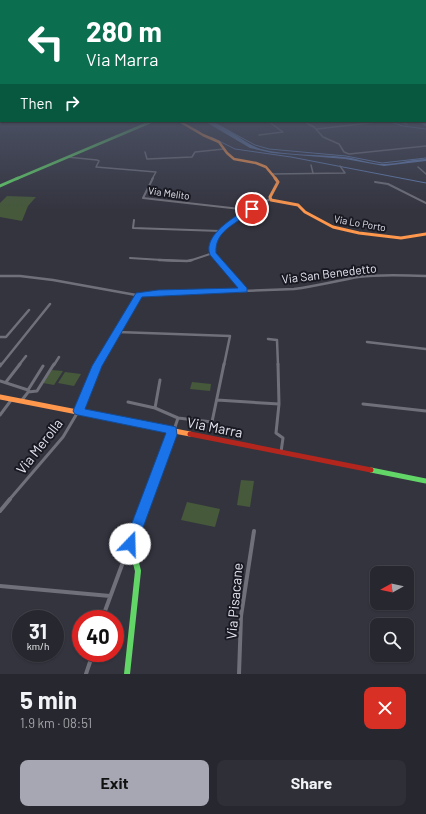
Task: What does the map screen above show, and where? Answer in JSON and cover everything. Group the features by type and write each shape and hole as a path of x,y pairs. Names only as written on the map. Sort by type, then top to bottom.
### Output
{"street":[{"path":"0,186 90,147"},
{"path":"222,147 234,159 259,164 266,167 278,182 270,198 229,223 220,231 212,248 213,253 244,290"},
{"path":"341,147 344,152 348,154 417,147"},
{"path":"145,152 147,159 184,158 192,157 195,152 224,150"},
{"name":"Via Melito","path":"67,157 97,160 99,161 96,167 156,172 143,198 249,210"},
{"path":"311,165 313,173"},
{"path":"272,174 345,173 340,166"},
{"path":"418,167 426,174"},
{"path":"375,182 388,184 426,203"},
{"name":"Via Lo Porto","path":"270,198 273,201 298,205 305,212 333,227 359,233 401,238 426,234"},
{"path":"134,220 133,228 220,231"},
{"path":"130,258 187,261 213,253"},
{"name":"Via San Benedetto","path":"0,276 20,276 139,295 304,288 369,276 426,276"},
{"name":"Via Merolla","path":"0,512 63,437 78,411 93,374 139,295"},
{"path":"0,366 50,304"},
{"path":"0,336 6,337 29,310"},
{"path":"117,332 230,336 211,423 178,418 155,408 128,402"},
{"path":"268,339 277,340 279,404 276,433 283,438 281,452"},
{"path":"367,342 426,349"},
{"path":"6,382 26,356"},
{"path":"0,381 28,391 37,391 59,357"},
{"path":"22,400 43,366"},
{"path":"155,408 160,380"},
{"name":"Via Marra","path":"0,397 22,400 426,480"},
{"path":"0,415 12,399"},
{"path":"217,400 279,404"},
{"path":"363,404 426,412"},
{"path":"105,610 178,418"},
{"name":"Via Pisacane","path":"239,674 242,611 254,531"},
{"path":"126,554 136,563 138,571 127,674"},
{"path":"0,586 110,596"},
{"path":"86,674 90,662"}],"green space":[{"path":"7,196 36,197 28,206 22,221 0,217 0,203"},
{"path":"52,370 63,371 54,385 43,383"},
{"path":"65,372 81,374 74,386 58,383"},
{"path":"192,382 211,384 210,391 190,389"},
{"path":"241,480 254,481 250,507 237,505"},
{"path":"187,502 220,509 215,527 181,520"}],"water":[{"path":"257,147 292,154 344,157 378,164 421,159 426,159 426,161 384,166 345,159 272,153 250,148"}],"waterway":[{"path":"232,147 291,157 426,183"},
{"path":"264,147 346,156 382,163 426,158"}],"traffic: fast":[{"path":"0,186 91,147"},
{"path":"127,674 138,571 136,563 126,554 172,435 172,430"},
{"path":"371,470 426,481"}],"traffic: slow":[{"path":"223,147 234,159 256,163 266,167 278,182 270,197 271,200 298,205 305,212 333,227 359,233 401,238 426,234"},
{"path":"0,397 190,434"}],"traffic: jam":[{"path":"190,434 371,470"}],"route":[{"path":"130,544 172,435 172,430 78,411 82,406 97,366 139,295 244,290 213,253 212,248 218,234 225,226 238,216 252,209"}]}
